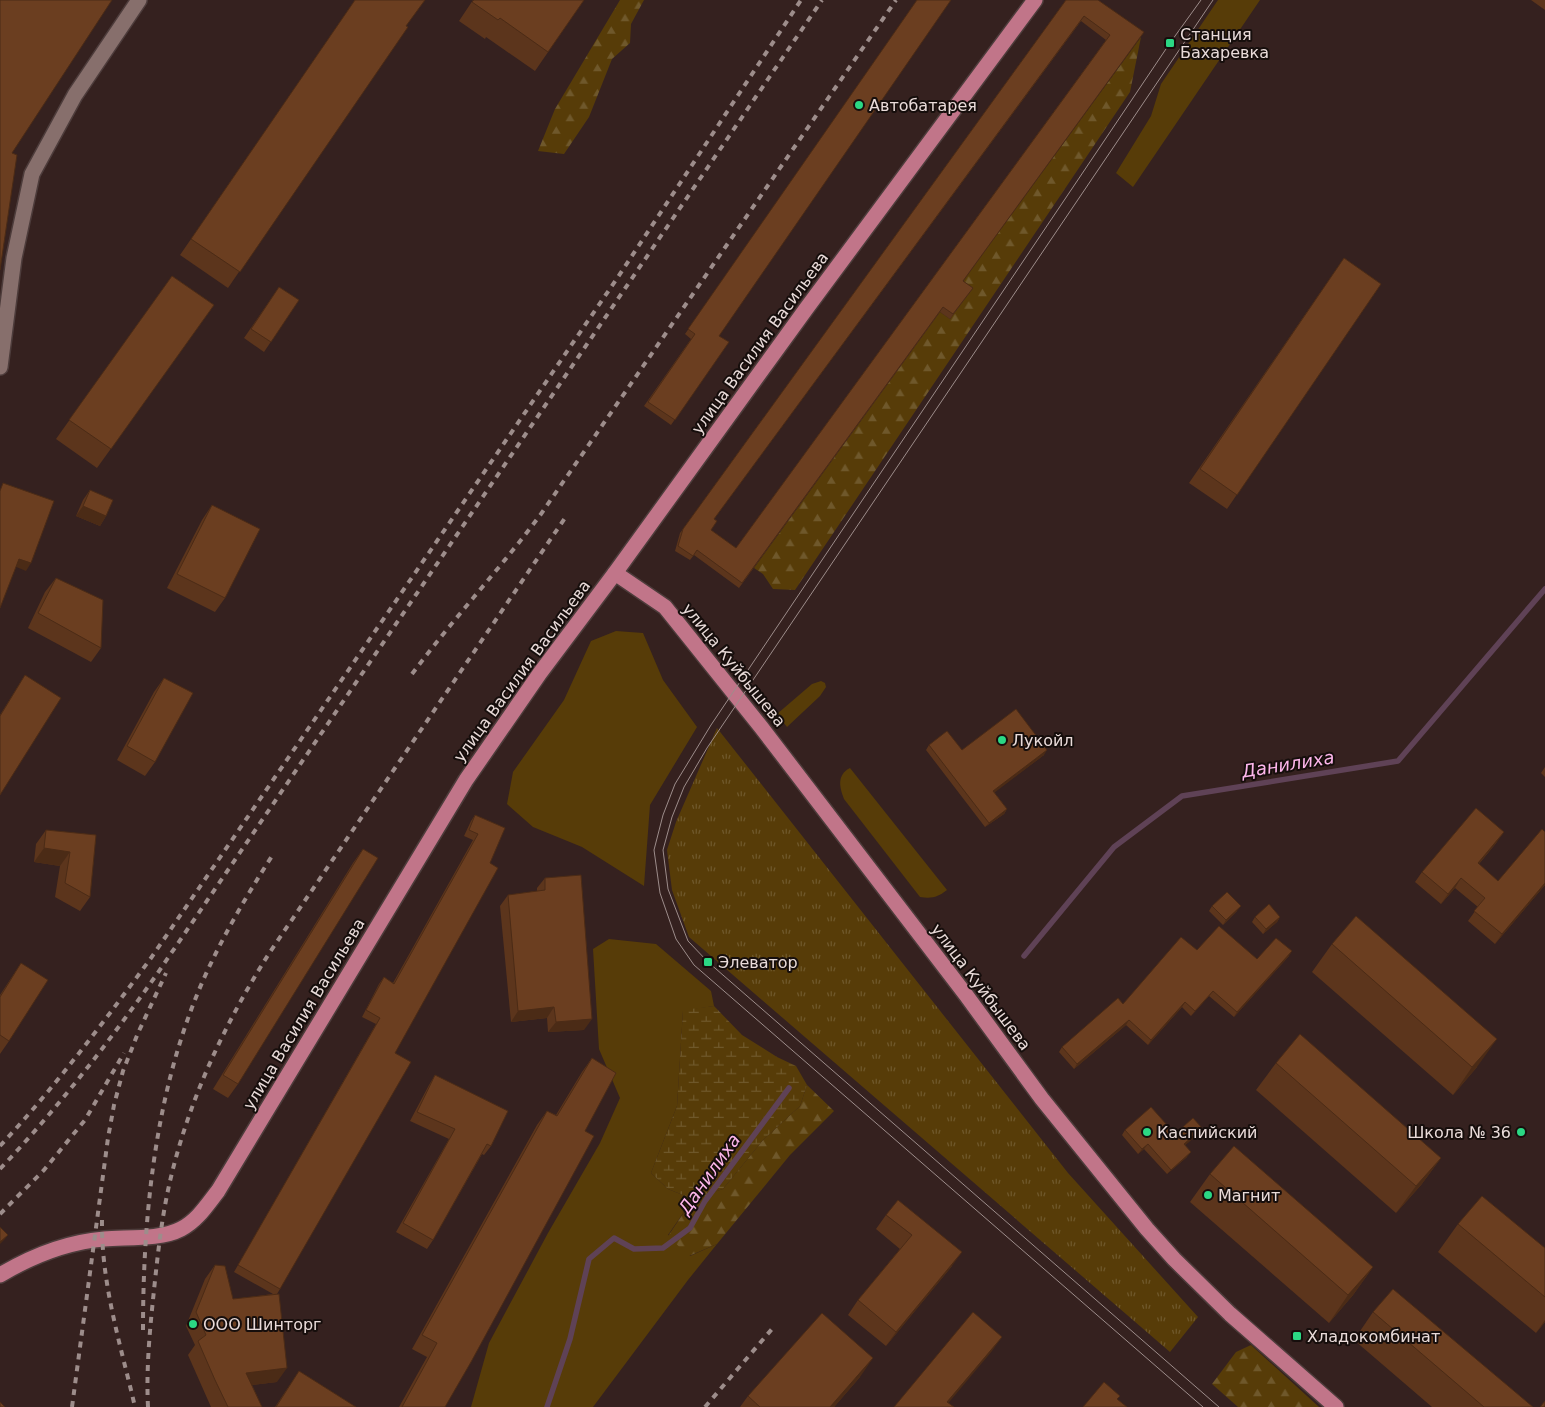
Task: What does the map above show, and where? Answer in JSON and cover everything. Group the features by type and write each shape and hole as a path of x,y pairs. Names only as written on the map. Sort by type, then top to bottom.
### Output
{"main road":[{"name":"улица Василия Васильева","path":"0,1275 31,1258 60,1248 102,1239 160,1235 180,1229 197,1217 218,1191 466,780 540,673 1035,0"},
{"name":"улица Куйбышева","path":"615,573 665,607 762,727 966,995 1042,1099 1147,1229 1174,1259 1230,1314 1336,1407"}],"street":[{"path":"0,367 14,258 32,174 75,95 139,0"}],"green space":[{"path":"620,0 644,0 631,24 630,43 612,59 589,117 564,154 538,151 555,109"},
{"path":"1218,0 1260,0 1133,187 1116,173 1151,116 1161,84"},
{"path":"1141,37 1130,92 795,590 773,589 763,574 754,568 940,312 950,319 969,293 960,285"},
{"path":"616,631 643,633 663,680 697,727 650,805 644,886 582,847 533,827 507,804 513,772 564,700 591,641"},
{"path":"821,681 825,683 826,687 820,696 787,727 777,714 812,684"},
{"path":"717,728 1068,1173 1198,1317 1170,1352 689,937 672,890 667,850 676,822"},
{"path":"850,768 947,890 935,897 920,897 844,799 840,781 843,774"},
{"path":"609,939 656,944 711,991 714,1006 683,1011 677,1106 651,1173 668,1189 693,1199 668,1235 690,1256 717,1244 593,1407 471,1407 489,1343 548,1233 600,1143 620,1098 599,1049 593,949"},
{"path":"714,1006 742,1035 777,1057 796,1066 807,1085 800,1106 763,1140 723,1189 693,1199 668,1189 651,1173 677,1106 683,1010"},
{"path":"807,1085 834,1111 790,1155 717,1244 689,1256 668,1236 693,1199 723,1189 763,1140 800,1106"},
{"path":"1251,1345 1319,1407 1238,1407 1212,1384 1236,1352"}],"building":[{"path":"0,0 112,0 12,153 17,155 0,270"},
{"path":"355,0 425,0 240,272 191,239"},
{"path":"474,0 584,0 548,52 500,18 498,20 472,2"},
{"path":"917,0 951,0 719,336 729,342 675,420 648,402 695,334 688,329"},
{"path":"1066,0 1098,0 1144,32 963,281 973,288 953,314 943,307 742,583 697,550 693,556 678,546 683,529","holes":["1084,16 1110,35 736,548 711,530 717,521 714,519"]},
{"path":"1344,258 1381,284 1237,495 1200,469"},
{"path":"172,276 214,305 111,449 69,420"},
{"path":"279,287 299,300 271,342 251,329"},
{"path":"3,483 54,501 31,563 19,559 0,608 0,491"},
{"path":"90,490 113,500 106,516 83,506"},
{"path":"212,505 260,529 225,598 177,574"},
{"path":"56,578 103,600 101,648 38,613"},
{"path":"25,675 61,698 0,795 0,716"},
{"path":"164,678 193,693 155,762 127,746"},
{"path":"1016,709 1047,750 993,791 1007,809 989,823 929,745 947,731 962,750"},
{"path":"1476,808 1504,832 1478,863 1498,881 1542,829 1545,832 1545,883 1502,934 1474,911 1485,898 1461,878 1448,894 1422,872"},
{"path":"475,815 505,828 490,863 498,868 395,1053 411,1062 280,1289 238,1265 380,1018 366,1010 384,977 394,984 478,834 469,830"},
{"path":"46,830 96,835 90,897 65,883 70,852 44,848"},
{"path":"363,849 378,858 238,1084 223,1075"},
{"path":"581,875 592,1019 556,1022 554,1007 518,1011 508,895 545,890 545,878"},
{"path":"1227,892 1241,906 1226,920 1212,906"},
{"path":"1269,904 1280,917 1266,929 1255,917"},
{"path":"1356,916 1497,1039 1472,1067 1332,944"},
{"path":"1219,926 1257,959 1276,938 1292,951 1237,1012 1213,991 1195,1011 1185,1002 1151,1040 1129,1020 1077,1064 1062,1047 1118,998 1123,1004 1181,937 1197,950"},
{"path":"21,963 48,980 9,1041 0,1035 0,997"},
{"path":"1300,1034 1441,1158 1416,1186 1276,1063"},
{"path":"592,1058 616,1073 585,1131 594,1136 471,1362 445,1407 402,1407 437,1343 422,1335 547,1111 557,1116"},
{"path":"435,1075 508,1111 491,1146 487,1144 433,1240 403,1223 455,1129 417,1112"},
{"path":"1151,1107 1175,1134 1193,1118 1202,1128 1184,1144 1191,1152 1171,1170 1148,1144 1142,1149 1125,1130"},
{"path":"1234,1146 1373,1267 1348,1295 1210,1174"},
{"path":"1482,1196 1545,1248 1545,1297 1458,1224"},
{"path":"898,1200 962,1252 896,1332 858,1300 912,1235 886,1215"},
{"path":"0,1227 8,1235 0,1242"},
{"path":"215,1265 225,1266 233,1299 279,1294 287,1368 246,1373 262,1407 228,1407 198,1341 206,1335 196,1312"},
{"path":"1393,1289 1533,1407 1484,1407 1373,1312"},
{"path":"973,1312 1002,1337 947,1402 954,1407 894,1407"},
{"path":"822,1313 873,1358 830,1407 760,1407 748,1396"},
{"path":"299,1371 356,1407 276,1407"},
{"path":"1104,1382 1120,1396 1117,1399 1127,1407 1083,1407"}],"waterway":[{"name":"Данилиха","path":"1024,956 1114,847 1182,796 1398,761 1545,589"},
{"name":"Данилиха","path":"547,1407 570,1339 589,1259 614,1238 634,1249 663,1248 690,1228 705,1201 789,1088"}],"tram line":[{"path":"1201,0 1170,43 711,725 675,784 663,815 654,850 660,893 676,939 694,965 1203,1407"},
{"path":"1213,0 707,748 684,787 672,817 663,850 668,889 688,941 708,962 1219,1407"}],"railway":[{"path":"0,1146 59,1078 151,958 618,277 801,0"},
{"path":"0,1169 82,1074 157,974 822,0"},
{"path":"412,674 541,514 896,0"},
{"path":"148,1407 150,1333 165,1205 188,1118 224,1032 270,952 567,515"},
{"path":"143,1330 146,1240 150,1194 164,1105 175,1061 188,1018 212,960 236,915 272,856"},
{"path":"72,1407 114,1105 123,1071 138,1033 166,973"},
{"path":"0,1214 44,1170 85,1120 124,1053"},
{"path":"102,1220 108,1291 135,1407"},
{"path":"705,1407 772,1329"}],"place":[{"name":"Станция Бахаревка","path":"1170,43"},
{"name":"Автобатарея","path":"859,105"},
{"name":"Лукойл","path":"1002,740"},
{"name":"Элеватор","path":"708,962"},
{"name":"Каспийский","path":"1147,1132"},
{"name":"Школа № 36","path":"1521,1132"},
{"name":"Магнит","path":"1208,1195"},
{"name":"ООО Шинторг","path":"193,1324"},
{"name":"Хладокомбинат","path":"1297,1336"}]}
